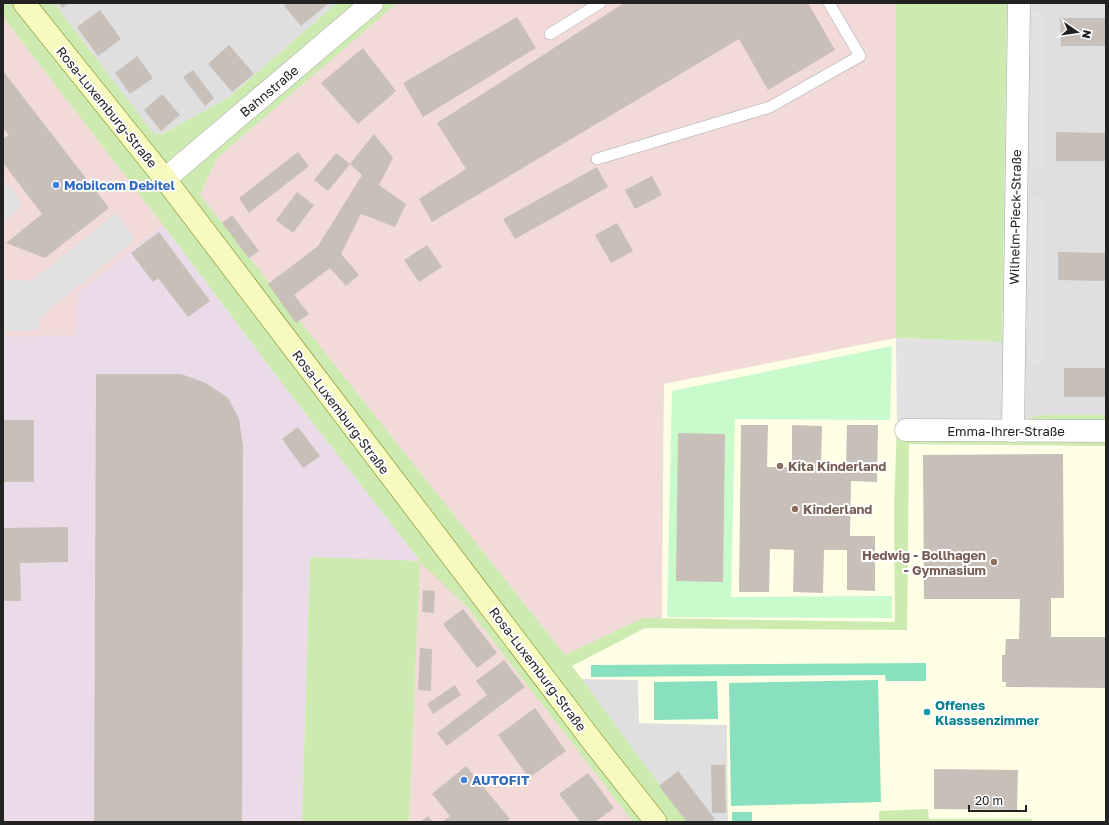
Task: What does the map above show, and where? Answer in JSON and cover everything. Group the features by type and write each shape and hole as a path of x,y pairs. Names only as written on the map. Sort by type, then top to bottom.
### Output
{"main road":[{"name":"Rosa-Luxemburg-Straße","path":"24,3 165,179 593,742 656,822"}],"street":[{"name":"Bahnstraße","path":"165,179 372,3"},
{"name":"Wilhelm-Pieck-Straße","path":"1012,431 1019,3"},
{"name":"Emma-Ihrer-Straße","path":"906,430 1106,431"}],"lane":[{"path":"550,34 600,3"},
{"path":"597,159 770,107 860,56 829,3"}],"shaded area":[{"path":"54,3 337,3 229,97 163,134 153,133"},
{"path":"397,3 896,3 896,338 664,384 662,619 643,618 565,655 200,195 216,159"},
{"path":"1007,3 1106,3 1106,415 1043,415 999,424 1002,342"},
{"path":"1032,12 1045,12 1045,169 1030,169"},
{"path":"3,17 163,225 77,294 76,335 3,337"},
{"path":"3,179 23,205 3,223"},
{"path":"1030,198 1045,198 1043,363 1028,363"},
{"path":"117,213 135,240 40,317 39,330 3,331 3,280 31,281"},
{"path":"163,225 278,378 420,561 310,558 302,822 3,822 3,337 76,335 77,294"},
{"name":"Kita Kinderland","path":"896,338 897,423 894,509 895,622 662,619 664,384"},
{"path":"896,338 1002,342 999,424 897,423"},
{"path":"909,444 1106,446 1106,822 1032,822 1032,819 928,819 928,809 879,811 879,821 728,822 727,725 639,723 638,680 581,679 571,666 645,628 907,630"},
{"path":"420,561 466,606 633,822 409,822"},
{"path":"581,679 639,680 639,723 727,725 728,822 687,822"}],"green space":[{"path":"3,3 54,3 153,133 163,134 229,97 337,3 397,3 216,159 200,195 565,655 643,618 895,622 894,509 897,423 999,424 1043,415 1106,415 1106,446 909,444 907,630 645,628 572,666 687,822 633,822 466,606 420,562 409,822 302,822 310,557 420,561 278,378 163,225 3,17"},
{"path":"896,3 1007,3 1002,342 896,338"},
{"path":"892,346 890,420 735,419 731,597 892,596 892,618 667,617 672,391"},
{"path":"926,663 926,681 886,681 885,675 591,677 591,665"},
{"path":"878,680 881,802 731,806 729,683"},
{"path":"717,681 718,719 654,720 654,682"},
{"path":"928,809 929,819 1032,819 1032,822 860,822 879,821 879,811"},
{"path":"732,812 752,812 752,822 732,822"}],"building":[{"path":"59,3 69,3 62,8"},
{"path":"287,3 329,3 301,26 284,6"},
{"path":"624,3 808,3 835,50 768,90 739,39 432,222 419,199 466,169 437,123"},
{"path":"100,10 121,39 98,56 77,27"},
{"path":"517,17 536,48 423,117 403,83"},
{"path":"1060,18 1106,18 1106,46 1061,46"},
{"path":"229,45 254,74 232,92 208,64"},
{"path":"363,48 396,91 358,124 321,83"},
{"path":"137,56 153,78 130,94 115,73"},
{"path":"193,70 214,98 205,106 183,77"},
{"name":"Mobilcom Debitel","path":"3,71 109,208 45,258 6,243 42,214 3,163 3,139 9,135 3,128"},
{"path":"162,94 180,115 161,131 144,110"},
{"path":"1056,132 1106,133 1106,161 1056,161"},
{"path":"374,134 393,158 379,185 406,204 395,227 361,214 341,254 359,275 346,286 330,268 294,295 309,314 296,323 268,284 318,246 362,175 350,164"},
{"path":"298,152 309,166 249,213 239,198"},
{"path":"336,153 350,164 328,191 314,180"},
{"path":"597,167 608,187 515,239 503,219"},
{"path":"652,176 662,195 635,209 625,190"},
{"path":"297,192 314,205 293,233 276,220"},
{"path":"232,215 259,251 249,258 222,223"},
{"path":"617,223 633,251 611,263 595,235"},
{"path":"159,232 210,301 188,317 158,278 153,282 131,253"},
{"path":"427,245 442,267 419,282 404,260"},
{"path":"1058,252 1106,253 1106,281 1058,280"},
{"path":"1064,368 1106,368 1106,397 1064,397"},
{"path":"96,374 181,374 206,383 228,398 239,419 243,446 242,822 94,822"},
{"path":"3,420 34,420 34,482 3,482"},
{"name":"Kinderland","path":"741,425 768,425 767,467 792,467 792,425 822,426 821,468 846,468 847,425 878,425 877,482 851,481 850,536 875,536 875,591 847,590 847,550 824,550 823,593 793,592 794,550 770,549 769,592 739,592"},
{"path":"298,427 320,456 303,468 282,439"},
{"path":"678,433 725,434 723,582 676,581"},
{"name":"Hedwig - Bollhagen - Gymnasium","path":"1063,454 1064,598 1051,598 1051,637 1106,637 1106,688 1006,687 1006,682 1002,682 1002,655 1005,655 1006,639 1019,639 1020,599 924,599 923,455"},
{"path":"68,527 68,562 20,563 21,601 3,601 3,528"},
{"path":"423,590 435,591 434,613 422,612"},
{"path":"463,609 497,653 477,668 443,624"},
{"path":"420,648 432,649 431,691 418,690"},
{"path":"504,660 525,687 447,746 437,733 487,695 476,681"},
{"path":"455,685 461,695 433,714 427,704"},
{"path":"535,708 566,751 529,778 498,735"},
{"path":"711,765 725,765 726,813 712,813"},
{"name":"AUTOFIT","path":"466,766 510,819 506,822 442,822 450,816 432,794"},
{"path":"934,769 1018,770 1017,810 934,809"},
{"path":"678,771 715,819 712,822 687,822 659,786"},
{"path":"588,773 614,808 595,822 580,822 559,794"},
{"path":"428,816 433,822 420,822"}],"place":[{"name":"Mobilcom Debitel","path":"56,185"},
{"name":"Kita Kinderland","path":"780,466"},
{"name":"Kinderland","path":"795,509"},
{"name":"Hedwig - Bollhagen - Gymnasium","path":"994,562"},
{"name":"Offenes Klasssenzimmer","path":"927,712"},
{"name":"AUTOFIT","path":"464,780"}]}
